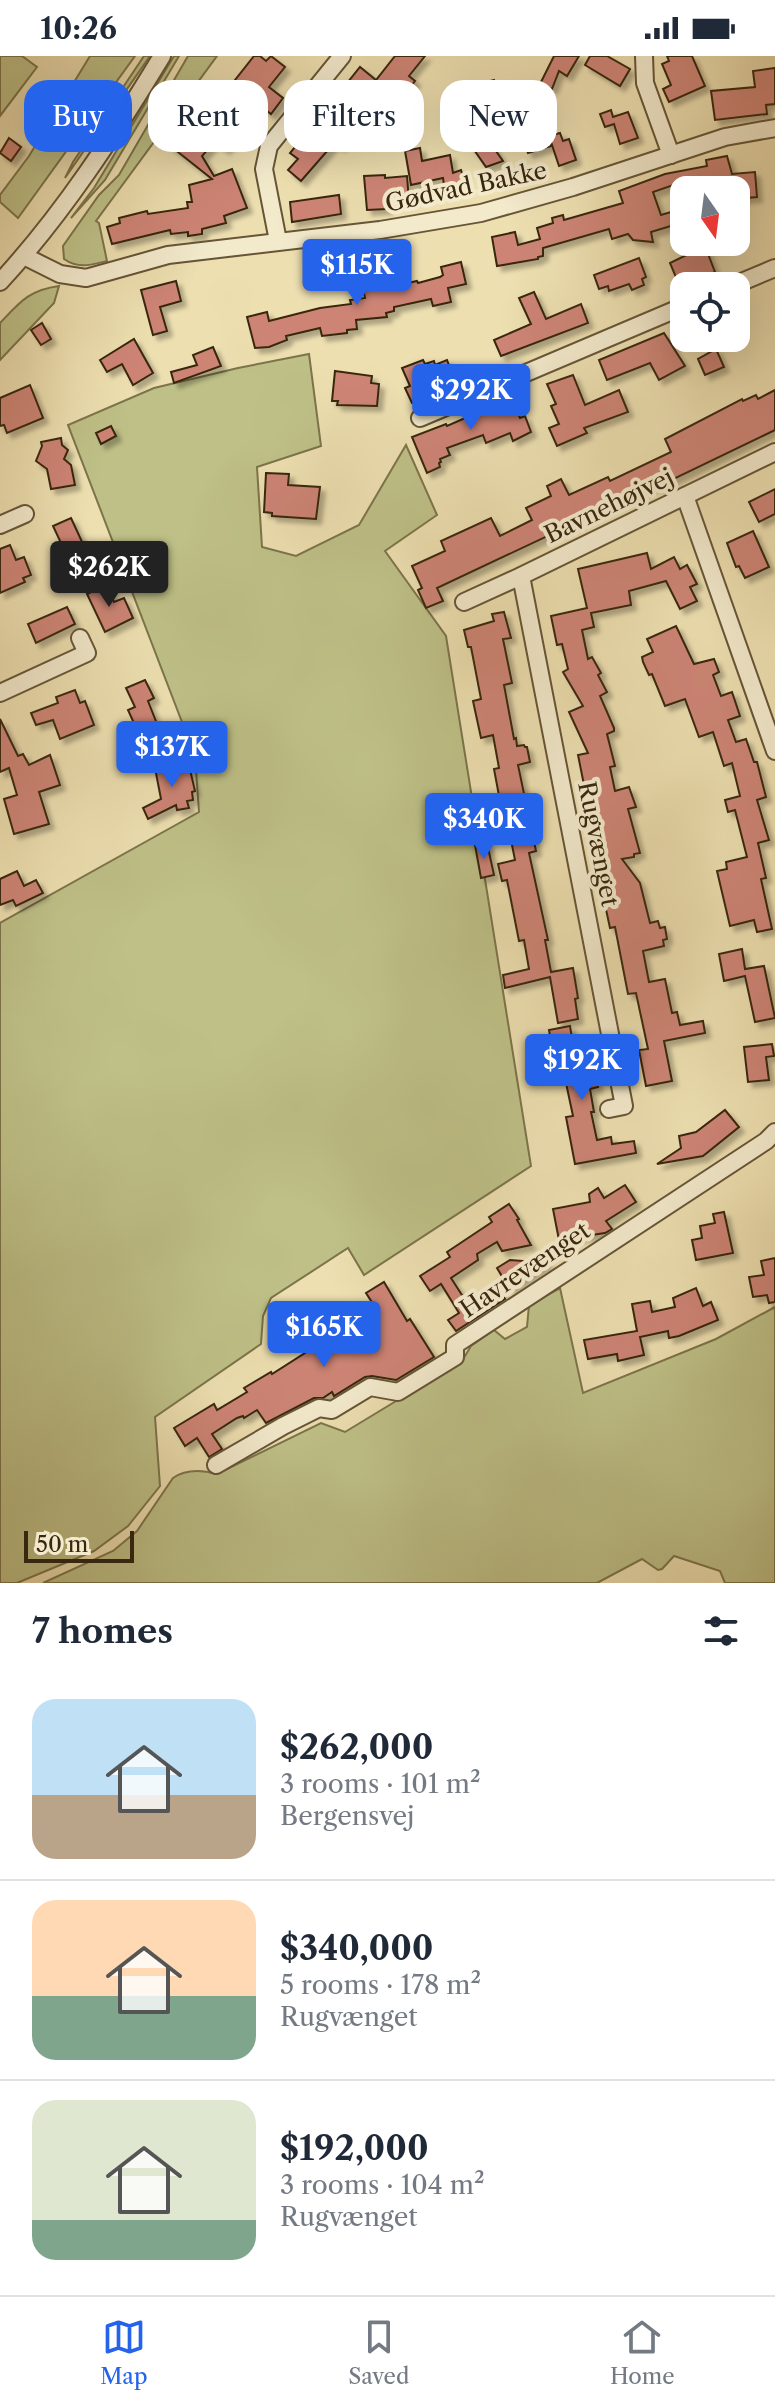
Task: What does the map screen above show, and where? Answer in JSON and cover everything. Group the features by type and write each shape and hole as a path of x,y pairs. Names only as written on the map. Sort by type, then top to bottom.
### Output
{"street":[{"path":"0,282 24,256 113,134 162,56"},
{"path":"278,241 264,169 269,146 342,56"},
{"path":"644,56 645,83 671,155"},
{"name":"Gødvad Bakke","path":"24,256 60,274 86,278 168,255 380,230 481,213 573,187 725,137 775,128"},
{"path":"750,278 775,268"},
{"path":"420,418 670,312"},
{"name":"Bavnehøjvej","path":"464,602 775,452"},
{"path":"685,496 775,751"},
{"path":"0,525 25,514"},
{"name":"Rugvænget","path":"521,576 624,1106 609,1109"},
{"path":"0,693 87,653 80,638"},
{"name":"Havrevænget","path":"216,1465 307,1414 319,1408 332,1410 370,1387 398,1392 455,1357 455,1345 766,1141 775,1132"}],"green space":[{"path":"0,56 22,56 37,67 24,80 0,116"},
{"path":"90,56 135,56 118,80 75,80"},
{"path":"144,56 150,56 132,82 128,80"},
{"path":"174,56 179,56 165,80 159,80"},
{"path":"188,56 217,56 199,80 174,80"},
{"path":"148,99 148,108 132,135 132,125"},
{"path":"148,125 148,150 96,221 107,261 85,265 64,259 63,246 99,195 119,175"},
{"path":"31,152 66,152 18,218 0,202 0,195"},
{"path":"80,152 83,152 65,178"},
{"path":"116,152 122,152 105,180 71,218"},
{"path":"59,286 54,303 0,360 0,323 32,294"},
{"path":"309,354 321,446 257,467 262,547 296,556 359,525 406,445 437,515 385,551 446,636 531,1166 364,1275 348,1248 271,1298 263,1316 261,1344 155,1417 160,1486 128,1526 94,1551 17,1583 0,1583 0,923 199,812 195,756 68,425 154,388"},
{"path":"560,1288 583,1393 716,1339 775,1307 775,1583 725,1583 720,1571 674,1556 662,1569 658,1570 642,1559 597,1583 43,1583 113,1551 137,1531 178,1475 194,1471 217,1474 321,1423 345,1432 462,1361 471,1346 494,1330 505,1339 527,1327 529,1305"}],"building":[{"path":"254,56 266,61 271,56 285,67 269,87 283,98 271,114 268,112 268,80 235,80"},
{"path":"395,56 425,56 409,76 414,80 376,80"},
{"path":"554,56 579,56 567,76 559,71 556,80 542,80"},
{"path":"590,56 607,56 630,69 620,86 585,65"},
{"path":"667,56 692,56 705,86 669,102 663,89 671,85 662,64 669,61"},
{"path":"360,67 376,80 350,80"},
{"path":"775,68 775,104 766,105 767,114 715,120 711,91 755,87 753,71"},
{"path":"611,110 613,117 628,112 638,138 620,144 614,124 605,127 600,114"},
{"path":"560,133 563,141 569,139 576,160 559,166 554,152 557,152 557,134"},
{"path":"9,138 21,147 11,161 0,153"},
{"path":"178,152 205,152 202,156 214,176 232,169 247,208 224,216 226,223 202,229 202,234 171,234 170,230 112,244 107,227 120,223 119,218 147,211 148,214 188,208 187,202 192,202 189,185 212,179"},
{"path":"326,152 301,181 288,170 298,159 290,153"},
{"path":"405,152 421,152 422,161 450,155 453,173 461,170 466,187 445,192 443,178 411,185"},
{"path":"476,152 497,152 503,161 486,167"},
{"path":"727,156 732,174 755,172 757,197 750,198 750,176 670,176 670,186 653,192 661,215 670,212 670,226 651,232 653,242 633,240 628,234 612,239 609,229 543,248 543,256 538,259 497,266 492,237 515,232 518,245 540,239 537,228 553,223 552,218 563,215 564,220 623,203 619,191 665,174 707,166 706,160"},
{"path":"385,175 385,178 407,176 409,202 387,203 387,209 367,210 364,176"},
{"path":"339,195 341,214 292,222 290,202"},
{"path":"684,256 709,256 715,272 674,272 670,263"},
{"path":"639,258 646,277 642,279 644,285 632,290 629,284 609,291 608,286 599,289 594,275"},
{"path":"461,262 466,284 448,288 451,302 433,306 431,299 394,307 394,311 386,313 387,317 356,320 357,329 347,330 347,333 322,336 320,328 286,336 287,340 269,347 255,348 247,317 267,312 269,321 351,304 350,300 365,298 361,278 391,271 394,286 418,283 443,275 441,267"},
{"path":"176,281 181,301 160,307 167,331 153,335 141,290"},
{"path":"534,292 546,319 581,304 588,323 501,356 494,340 531,324 519,298"},
{"path":"42,323 51,339 41,345 31,330"},
{"path":"664,333 670,342 670,352 676,352 685,366 659,380 650,363 607,380 599,360"},
{"path":"134,339 153,373 133,385 122,364 107,372 100,360"},
{"path":"213,347 221,366 174,383 171,372 197,365 193,355"},
{"path":"717,352 724,367 705,375 698,359"},
{"path":"423,360 425,364 434,361 435,365 447,360 454,378 423,392 425,398 412,403 405,388 410,386 402,368"},
{"path":"335,371 372,376 371,383 379,384 377,406 337,405 338,401 332,401"},
{"path":"573,375 585,405 619,390 628,412 584,428 587,433 557,446 549,428 559,424 551,406 556,404 547,384"},
{"path":"30,385 43,418 7,433 4,425 0,426 0,398"},
{"path":"775,390 775,430 437,588 443,601 426,608 418,590 422,588 412,566 445,551 441,541 491,518 500,536 532,520 526,508 551,496 547,486 561,479 569,495 608,477 610,481 671,452 665,439 742,399 756,395 758,399"},
{"path":"511,398 520,418 525,416 531,432 513,441 510,433 486,443 483,435 447,448 450,455 440,459 440,467 427,473 412,437 447,426"},
{"path":"111,426 116,436 101,444 96,433"},
{"path":"61,438 62,445 68,450 64,459 71,465 75,485 51,489 47,469 36,461 41,442"},
{"path":"266,473 289,474 288,485 320,487 316,519 272,516 272,513 264,512"},
{"path":"775,489 775,514 759,522 749,502"},
{"path":"71,518 83,544 66,551 72,563 62,568 53,550 62,545 53,526"},
{"path":"753,531 769,567 745,578 739,566 736,567 727,543"},
{"path":"10,545 16,560 24,557 31,575 23,578 25,582 0,593 0,549"},
{"path":"647,553 651,569 674,557 680,569 687,565 697,584 690,587 697,601 680,609 666,581 629,591 631,605 591,613 594,627 582,630 588,659 592,657 607,692 600,696 614,728 607,734 615,766 610,767 615,791 629,787 636,807 628,809 640,853 622,859 640,883 650,923 658,921 660,928 665,927 667,939 663,940 664,946 643,951 649,982 665,979 672,1013 677,1012 680,1025 703,1021 705,1033 664,1041 672,1081 646,1086 639,1050 648,1049 636,993 628,994 615,927 610,928 598,848 604,847 587,800 578,755 588,753 569,712 583,706 563,672 568,669 562,644 557,645 551,616 587,608 578,569"},
{"path":"106,585 114,602 124,598 133,618 105,632 87,594"},
{"path":"67,607 75,624 36,643 28,624"},
{"path":"504,612 511,638 503,639 512,683 504,685 514,739 517,746 527,747 530,762 518,765 536,851 529,853 548,940 545,940 551,972 573,968 578,998 575,999 578,1019 558,1023 550,977 505,988 503,975 529,969 524,940 519,941 507,880 502,881 498,864 515,860 510,835 502,836 503,817 494,769 499,768 493,735 481,738 473,701 481,699 471,647 468,647 464,630 494,621 492,614"},
{"path":"676,626 694,664 714,659 719,672 713,675 721,696 732,692 740,716 728,720 736,742 746,739 754,762 757,762 766,797 757,800 769,840 758,843 766,878 761,879 772,929 757,932 754,920 730,926 717,871 727,869 726,862 747,857 735,810 728,812 725,800 740,796 732,763 724,766 713,732 699,737 685,699 665,706 652,674 649,675 643,662 642,657 653,652 647,639"},
{"path":"145,680 154,698 148,701 159,729 147,734 145,728 138,732 128,710 135,707 126,688"},
{"path":"75,690 80,703 85,701 94,725 60,739 53,720 36,725 31,713 58,703 56,697"},
{"path":"0,719 18,756 23,754 29,765 50,755 60,785 39,792 49,824 14,834 4,799 17,795 9,768 0,772"},
{"path":"188,761 195,791 192,792 193,800 187,801 189,808 177,810 176,805 148,819 143,808 161,799 155,768"},
{"path":"487,843 494,875 481,878 475,845"},
{"path":"17,871 24,886 36,880 43,893 16,906 13,900 0,905 0,879"},
{"path":"742,949 745,969 764,966 775,1018 755,1022 745,976 724,981 719,954"},
{"path":"570,1026 573,1044 582,1042 588,1076 595,1075 598,1087 590,1089 597,1140 611,1137 612,1144 634,1141 636,1153 575,1164 566,1117 573,1116 562,1064 555,1066 549,1030"},
{"path":"772,1044 774,1056 766,1057 769,1080 748,1082 744,1047"},
{"path":"725,1110 739,1127 703,1156 657,1164 681,1148 679,1136 696,1132"},
{"path":"625,1185 636,1202 606,1221 612,1229 605,1233 559,1240 553,1209 590,1202 589,1194 598,1188 604,1198"},
{"path":"509,1204 531,1245 502,1251 497,1242 477,1254 478,1260 451,1278 469,1306 498,1288 505,1299 456,1331 448,1320 459,1313 441,1284 430,1291 420,1276 450,1257 447,1252 492,1222 489,1217"},
{"path":"724,1212 733,1253 696,1260 692,1240 702,1238 700,1226 715,1223 713,1214"},
{"path":"775,1258 775,1302 769,1303 767,1295 753,1297 749,1277 764,1275 761,1261"},
{"path":"510,1260 549,1263 509,1288 497,1268"},
{"path":"384,1282 407,1321 410,1319 434,1357 396,1380 365,1377 334,1396 332,1392 323,1398 314,1398 266,1423 257,1410 244,1418 237,1418 212,1434 222,1449 209,1457 197,1438 185,1446 174,1428 214,1404 217,1410 247,1392 244,1388 330,1337 323,1325 340,1315 346,1324 375,1307 366,1293"},
{"path":"696,1288 703,1306 711,1302 718,1320 679,1336 669,1338 668,1331 640,1337 644,1355 618,1361 617,1354 588,1359 584,1340 637,1331 632,1304 650,1301 652,1312 675,1307 673,1298"}]}
